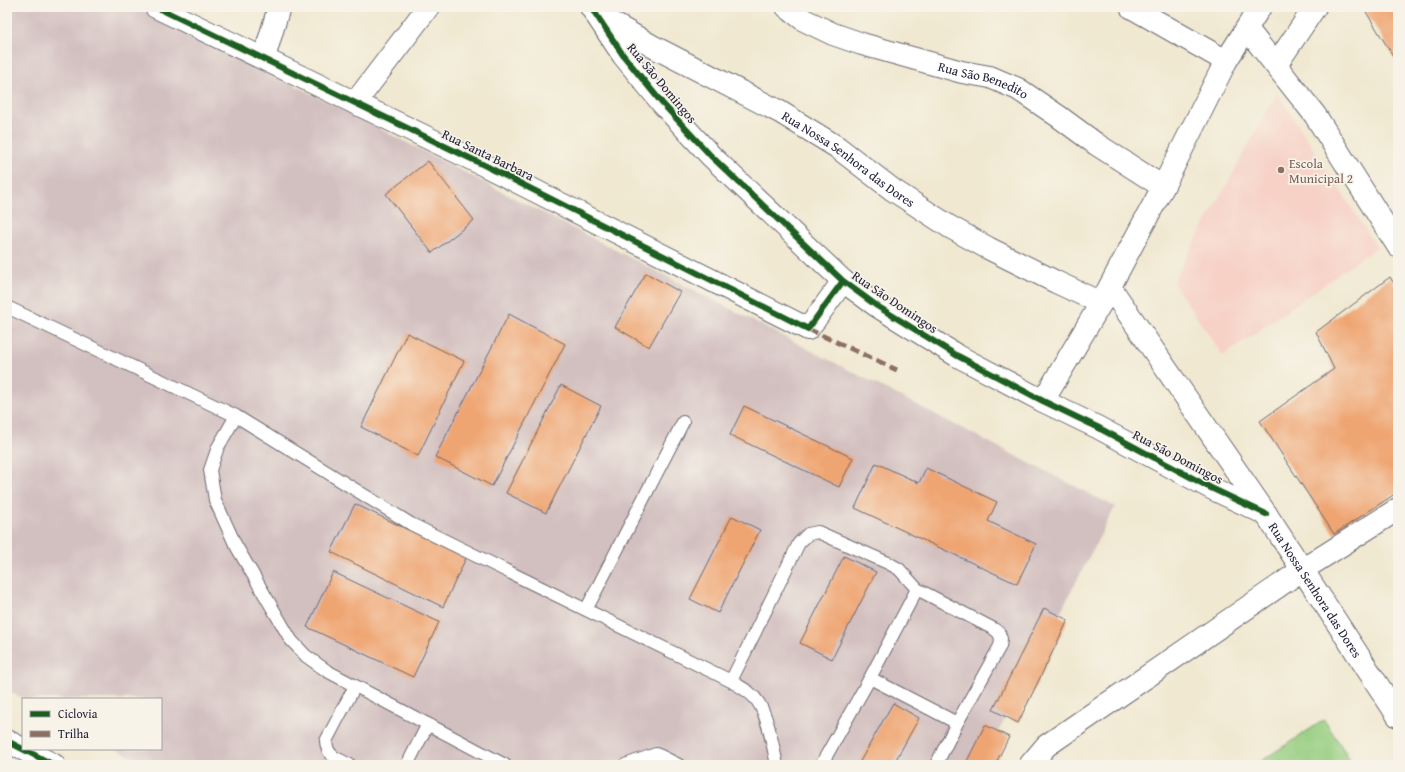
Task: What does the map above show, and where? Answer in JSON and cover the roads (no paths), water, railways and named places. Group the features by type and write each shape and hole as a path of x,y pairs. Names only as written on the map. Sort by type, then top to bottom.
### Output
{"street":[{"name":"Rua Santa Barbara","path":"156,7 484,165 808,329 843,281"},
{"path":"264,58 279,7"},
{"path":"355,103 428,7"},
{"name":"Rua São Benedito","path":"787,7 804,20 833,34 862,44 962,72 990,76 1018,89 1096,144 1163,187"},
{"path":"1131,7 1226,61"},
{"path":"1043,401 1106,295 1163,187 1226,61 1260,7"},
{"path":"1276,65 1315,7"},
{"name":"Rua São Domingos","path":"594,10 623,55 662,103 716,161 843,281 877,306 956,355 1043,401 1097,427 1211,488 1266,514"},
{"name":"Rua Nossa Senhora das Dores","path":"594,10 652,46 780,112 837,147 893,190 950,227 1056,282 1106,295 1266,514 1398,716"},
{"path":"1247,29 1315,115 1398,246"},
{"path":"1030,765 1046,746 1302,570 1398,509"},
{"path":"7,742 22,749"},
{"path":"23,750 54,765"}],"lane":[{"path":"7,307 236,416 401,518 731,681 752,695 759,702 765,715 777,765"},
{"path":"236,416 218,447 210,470 215,500 232,538 291,640 306,656 327,671 505,765"},
{"path":"586,610 683,422"},
{"path":"731,681 799,543 808,534 818,532 888,562 899,569 917,589 999,633 1001,639 1000,646 956,722 936,765"},
{"path":"821,765 870,678 917,589"},
{"path":"870,678 956,722"},
{"path":"350,765 333,756 327,750 326,741 355,686"},
{"path":"407,765 428,724"},
{"path":"625,765 656,754 662,761 679,765"}],"place":[{"name":"Escola Municipal 2","path":"1281,170"}]}
